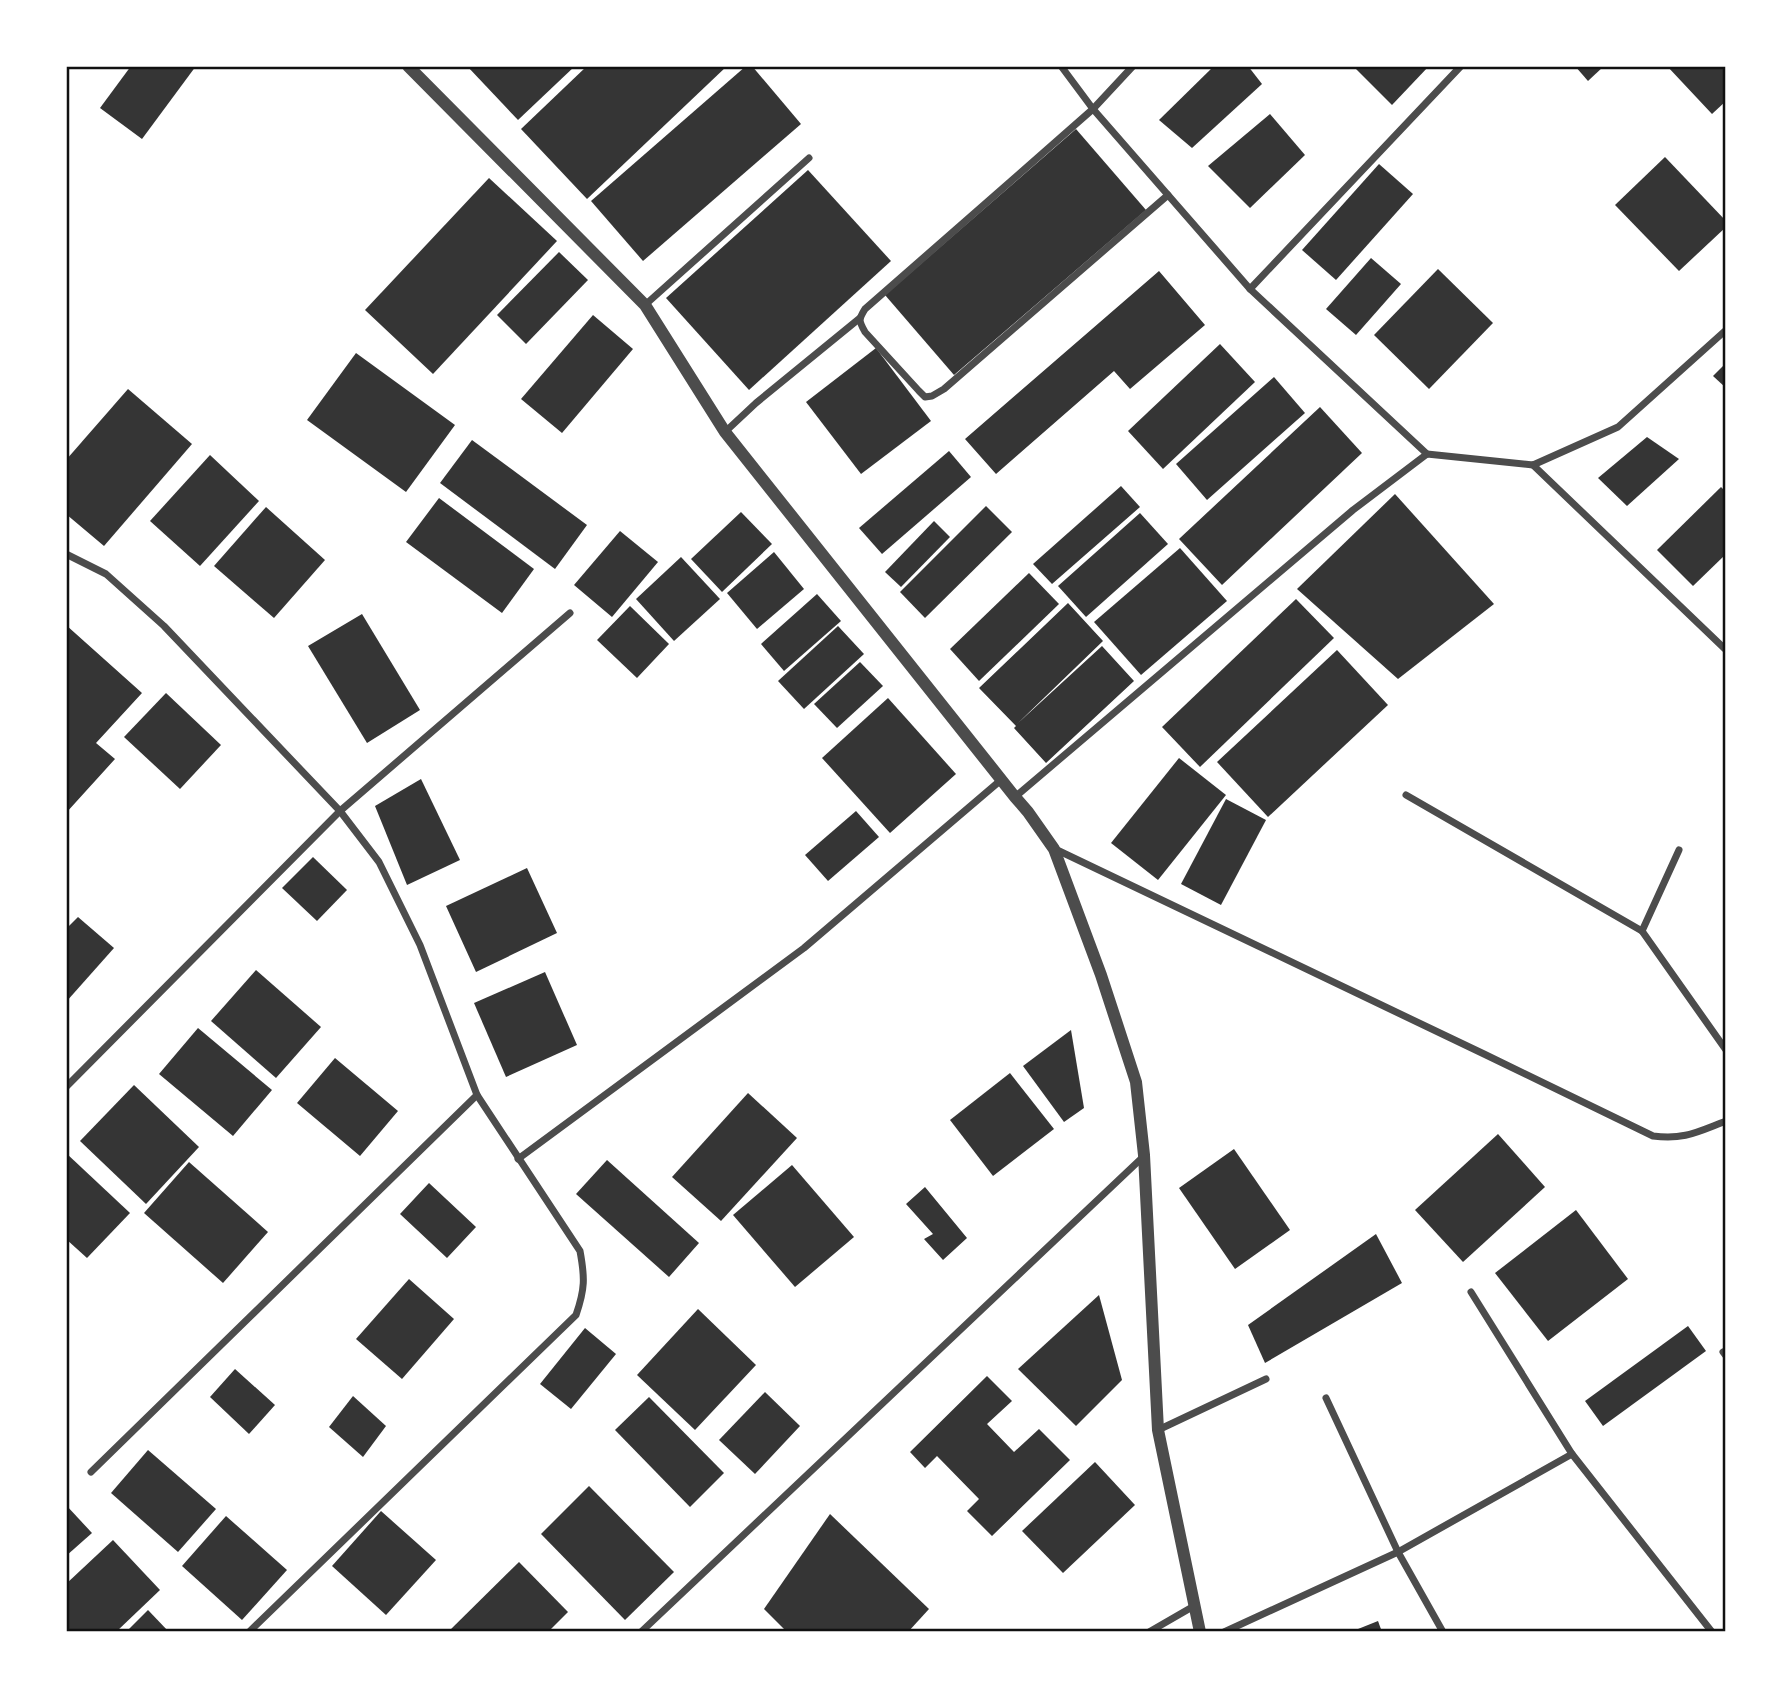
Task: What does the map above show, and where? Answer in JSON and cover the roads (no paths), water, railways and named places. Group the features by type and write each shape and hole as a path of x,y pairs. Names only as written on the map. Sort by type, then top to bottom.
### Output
{"street":[{"path":"408,66 646,305 725,432 1028,812 1054,849 1101,975 1136,1082 1144,1155 1158,1430 1200,1632"},
{"path":"1060,66 1093,108 1250,289 1427,454 1533,466 1618,427 1726,330"},
{"path":"725,432 756,403 860,318 865,309 1093,108 1133,66"},
{"path":"1250,289 1461,66"},
{"path":"646,305 809,158"},
{"path":"860,318 865,332 919,391 925,397 932,396 944,389 1168,195"},
{"path":"1015,797 1353,510 1427,454"},
{"path":"1533,466 1726,650"},
{"path":"66,554 106,575 164,626 340,811 379,862 420,945 477,1095 580,1251 584,1274 583,1295 576,1315 249,1632"},
{"path":"66,1087 340,811 570,613"},
{"path":"518,1159 804,948 1001,780"},
{"path":"1406,795 1642,931 1726,1050"},
{"path":"1054,849 1653,1136 1671,1138 1691,1135 1726,1121"},
{"path":"1642,931 1679,850"},
{"path":"91,1472 477,1095"},
{"path":"641,1632 1144,1155"},
{"path":"1471,1293 1572,1454 1712,1632"},
{"path":"1158,1430 1266,1379"},
{"path":"1326,1398 1398,1552 1443,1632"},
{"path":"1224,1632 1398,1552 1572,1454"},
{"path":"1149,1632 1194,1606"}]}
